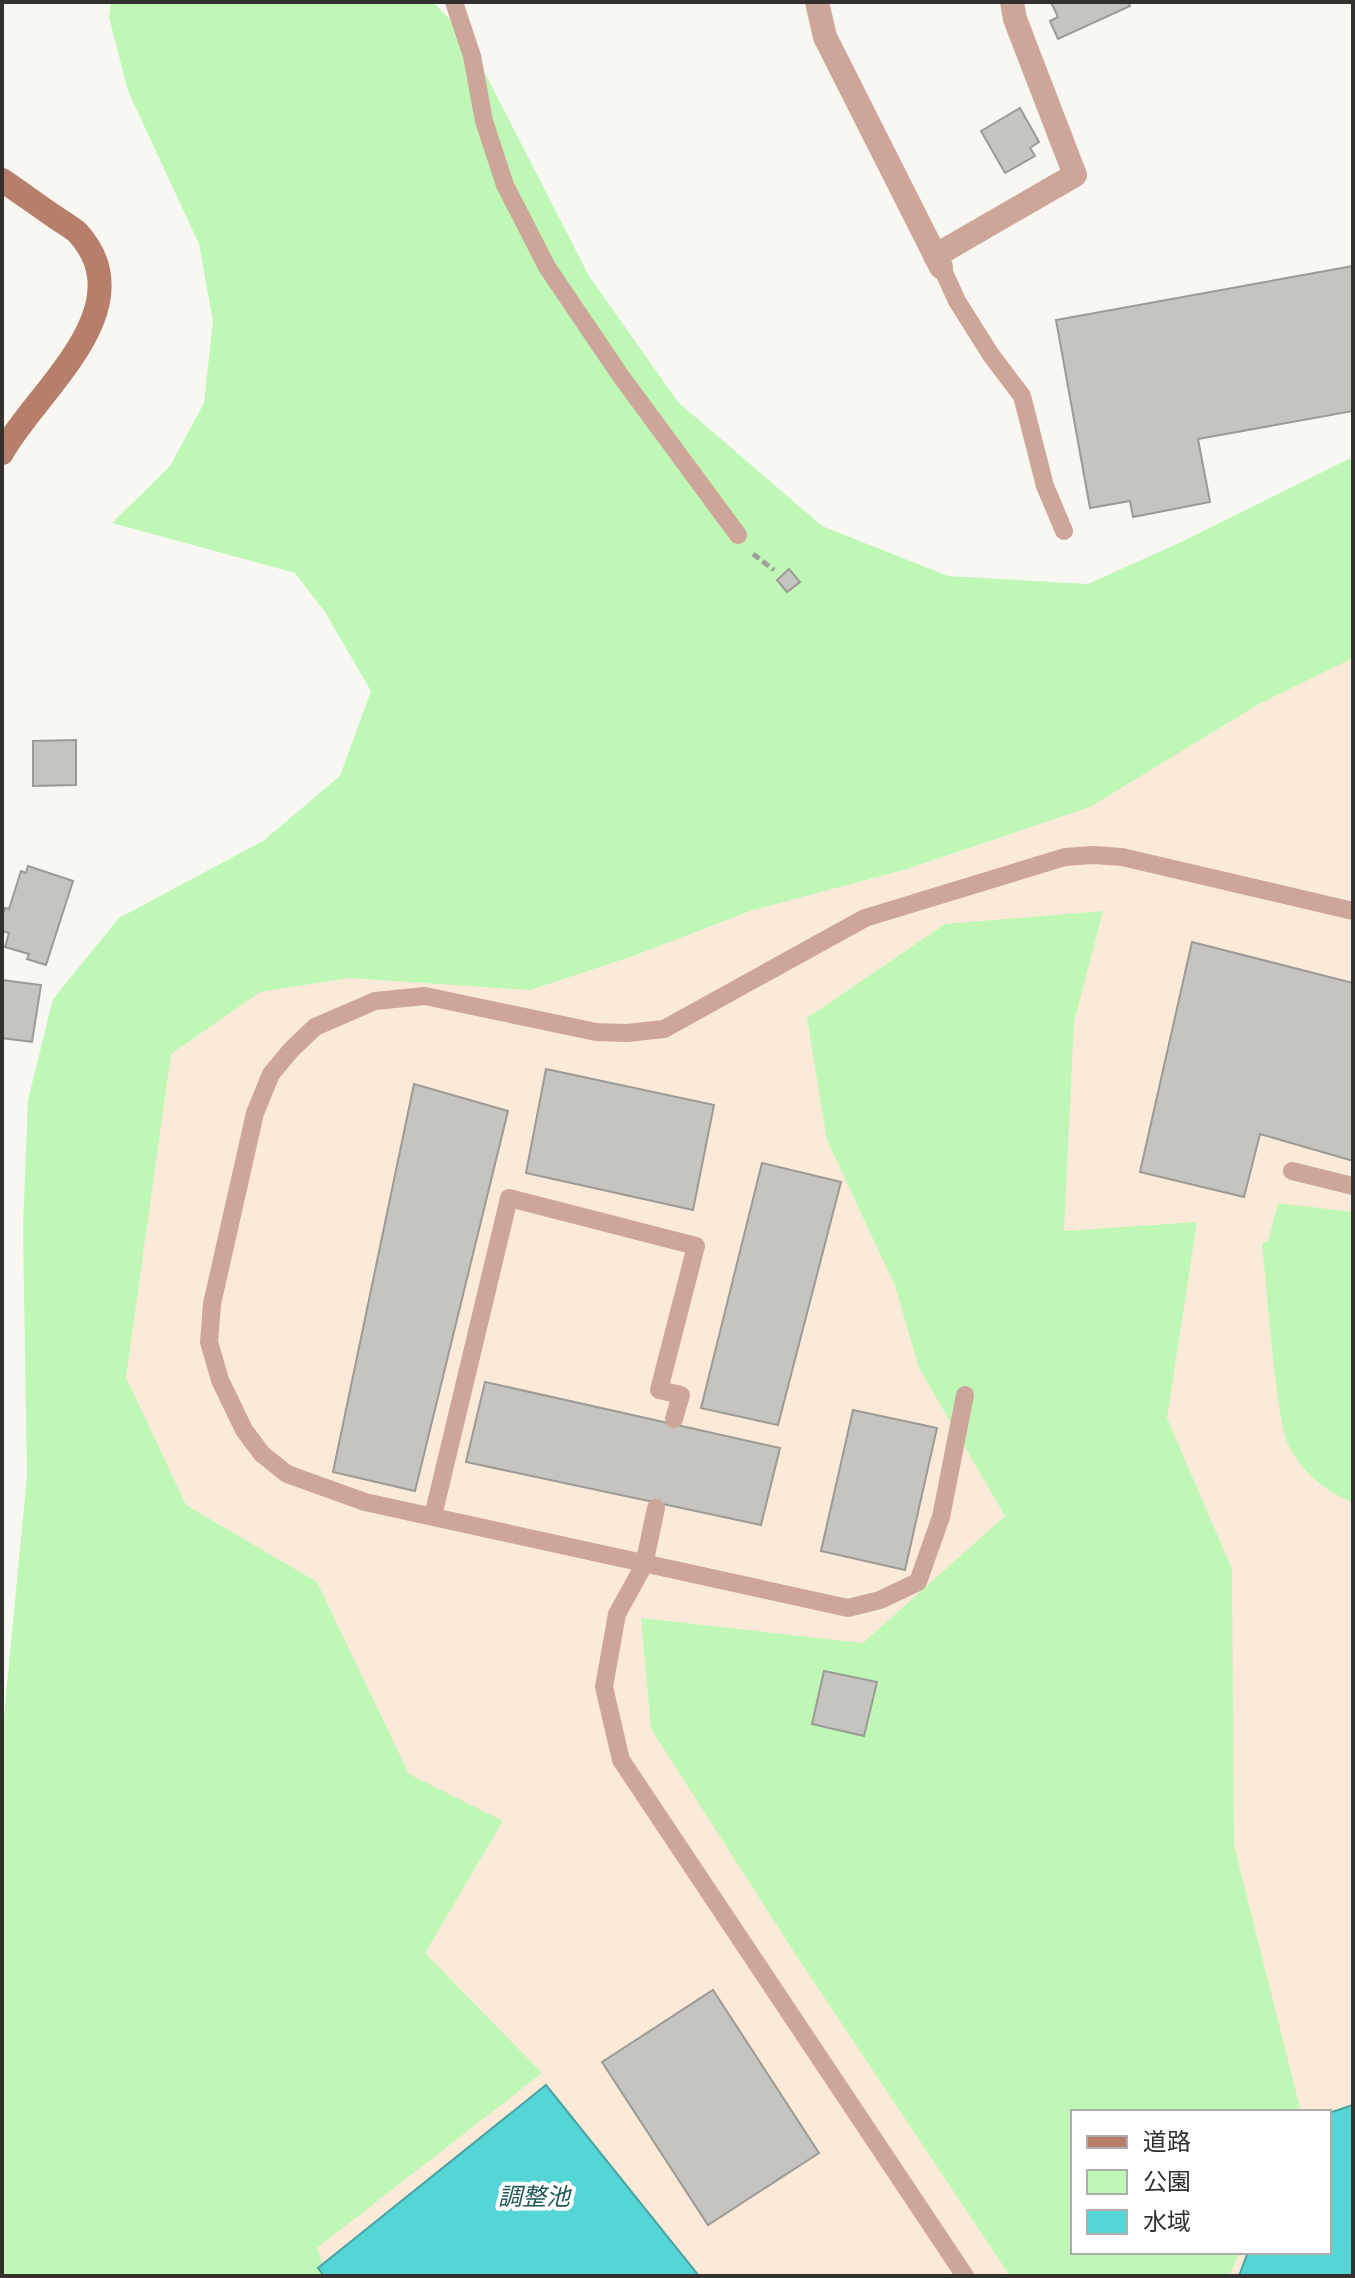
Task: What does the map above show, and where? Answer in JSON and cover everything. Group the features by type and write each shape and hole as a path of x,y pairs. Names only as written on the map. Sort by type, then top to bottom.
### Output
{"street":[{"path":"817,2 825,37 938,262 1075,175 1015,19 1012,2"},
{"path":"2,180 78,233 96,265 100,287 91,325 78,352 13,433 2,453"}],"lane":[{"path":"454,2 472,56 484,121 505,185 547,267 620,375 738,535"},
{"path":"938,262 965,315 1022,396 1045,486 1064,531"},
{"path":"965,1395 941,1517 918,1582 880,1600 848,1608 365,1502 287,1474 262,1454 244,1430 220,1380 209,1342 212,1304 255,1113 271,1074 315,1027 375,1001 425,996 596,1032 664,1029 865,918 1065,857 1122,857 1353,911"},
{"path":"1292,1171 1353,1186"},
{"path":"433,1516 509,1198 696,1246 659,1390 681,1395 674,1419"},
{"path":"656,1508 644,1565 617,1614 604,1687 621,1760 965,2276"}],"path":[{"path":"757,559 774,570"}],"shaded area":[{"path":"1353,646 1353,2276 296,2276 87,1381 166,1045 239,993"}],"green space":[{"path":"111,2 433,2 466,36 589,276 678,402 822,526 948,576 1088,584 1353,457 1353,658 1259,704 1090,807 907,869 750,911 633,956 530,990 349,978 260,992 171,1054 126,1377 186,1505 317,1582 409,1774 503,1821 425,1953 542,2073 317,2248 327,2276 2,2276 2,1737 27,1476 23,1228 28,1100 53,999 119,918 263,841 340,776 371,691 325,612 295,573 112,523 170,466 204,403 213,321 199,244 128,91 109,17"},
{"path":"1103,911 1074,1022 1064,1231 1197,1222 1167,1418 1232,1569 1234,1845 1300,2110 1071,2110 1071,2254 1239,2254 1229,2276 1010,2276 792,1949 651,1729 641,1618 863,1643 1005,1516 919,1368 895,1286 827,1140 807,1018 945,924"},
{"path":"1278,1203 1353,1212 1353,1503 1311,1476 1292,1452 1284,1433 1273,1360 1262,1243 1268,1241"}],"water":[{"name":"調整池","path":"546,2085 699,2276 324,2276 318,2268"},
{"path":"1353,2105 1353,2276 1239,2276 1247,2254 1331,2254 1331,2112"}],"building":[{"path":"1051,2 1128,2 1130,6 1058,39 1050,21 1058,17"},
{"path":"1020,108 1039,142 1030,148 1035,156 1005,173 981,131"},
{"path":"1353,266 1353,411 1198,439 1210,502 1133,517 1130,501 1090,508 1056,320"},
{"path":"789,569 800,582 787,592 777,580"},
{"path":"76,740 76,785 33,786 33,741"},
{"path":"28,866 73,881 46,965 27,959 29,954 5,947 9,933 2,931 5,908 9,909 21,871 26,873"},
{"path":"1192,942 1353,983 1353,1161 1260,1134 1244,1197 1140,1172"},
{"path":"2,980 41,985 32,1042 2,1038"},
{"path":"546,1069 714,1105 693,1210 526,1173"},
{"path":"414,1084 508,1111 415,1491 333,1472"},
{"path":"762,1163 841,1182 778,1425 701,1408"},
{"path":"485,1382 780,1448 761,1525 466,1462"},
{"path":"853,1410 937,1428 905,1570 821,1551"},
{"path":"824,1671 877,1682 864,1736 812,1724"},
{"path":"713,1990 819,2153 708,2225 602,2062"}]}
